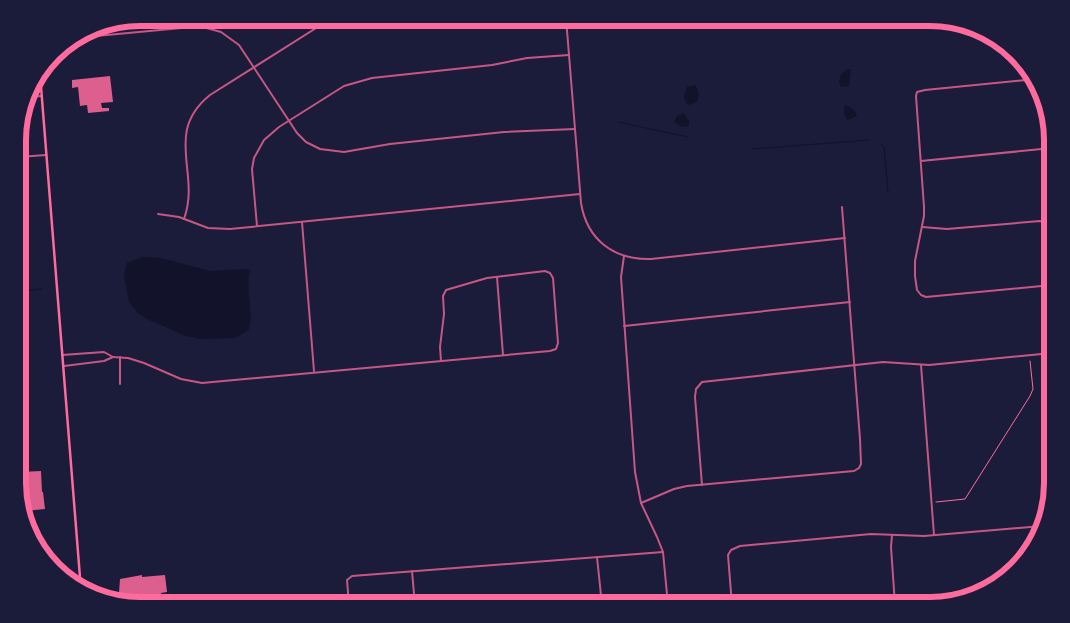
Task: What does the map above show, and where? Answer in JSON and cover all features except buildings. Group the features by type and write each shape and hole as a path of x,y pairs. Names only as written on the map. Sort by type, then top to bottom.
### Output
{"main road":[{"path":"41,85 80,579"}],"street":[{"path":"184,219 189,196 185,134 190,120 203,100 319,26"},
{"path":"567,26 583,212 590,229 605,246 624,256 641,259 845,238"},
{"path":"870,27 880,26"},
{"path":"95,36 203,27 221,32 239,45 288,121 306,142 320,149 344,152 390,144 494,133 575,129"},
{"path":"257,226 252,180 254,158 264,140 288,121 344,86 366,78 492,66 527,58 569,55"},
{"path":"1026,80 917,92 924,207 914,268 916,286 921,295 930,297 1044,287"},
{"path":"35,96 42,96"},
{"path":"921,161 1044,149"},
{"path":"26,156 46,155"},
{"path":"158,214 168,214 212,229 302,222 580,194"},
{"path":"641,503 674,489 702,484 854,471 859,468 861,459 855,365 842,207"},
{"path":"922,227 940,230 1036,221 1044,223"},
{"path":"302,222 314,373"},
{"path":"624,256 621,274 635,472 641,503 662,552 667,597"},
{"path":"62,355 104,352 113,357 144,363 181,379 202,383 550,351 556,349 558,343 550,273 545,271 497,277 446,290 443,296 444,314 440,347 441,361"},
{"path":"497,277 503,355"},
{"path":"624,326 850,302"},
{"path":"702,484 696,389 699,385 708,381 888,362 921,365 1044,354"},
{"path":"63,366 104,362 113,357"},
{"path":"120,357 120,384"},
{"path":"921,365 934,535"},
{"path":"731,597 728,555 731,550 740,546 871,534 912,537 1035,527"},
{"path":"892,535 895,597"},
{"path":"348,597 347,582 349,578 412,571 662,552"},
{"path":"597,557 601,597"},
{"path":"412,571 414,597"}],"path":[{"path":"936,502 965,499 1030,396 1033,389 1030,361"}],"shaded area":[{"path":"848,69 851,69 849,86 841,87 839,82 841,75"},
{"path":"695,85 699,97 697,102 690,105 686,103 684,97 687,87"},
{"path":"845,105 854,110 857,116 848,120 844,113"},
{"path":"684,113 689,121 689,126 682,127 674,122 677,116"},
{"path":"142,257 161,258 210,271 250,270 248,285 251,315 249,330 235,338 201,339 186,336 139,314 129,302 124,275 127,263"}],"waterway":[{"path":"618,122 688,137"},
{"path":"752,149 870,140"},
{"path":"881,144 884,146 888,192"},
{"path":"26,290 42,289"}]}
